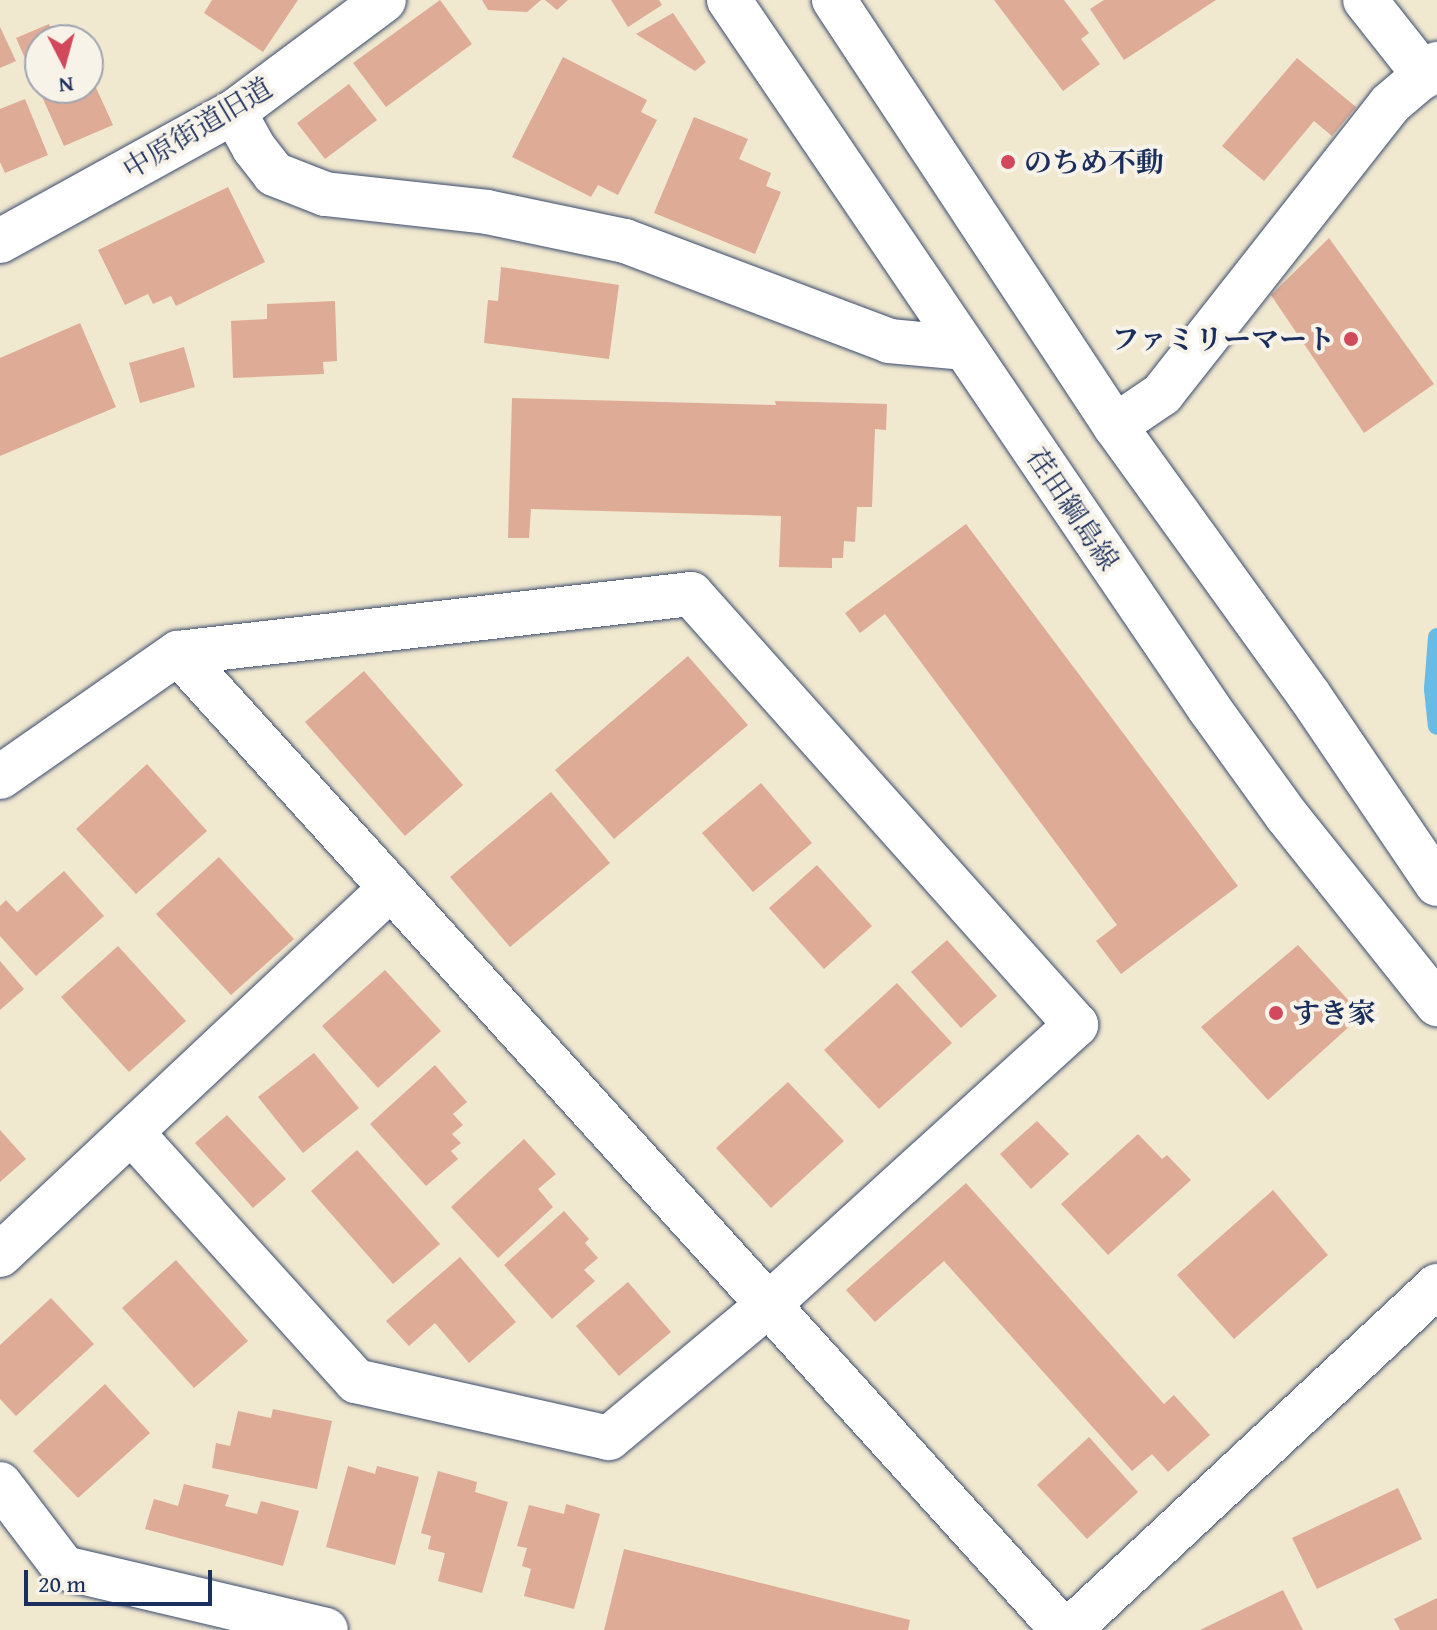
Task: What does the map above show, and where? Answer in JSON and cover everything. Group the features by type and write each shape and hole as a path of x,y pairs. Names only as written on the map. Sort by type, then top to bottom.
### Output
{"street":[{"name":"中原街道旧道","path":"0,241 234,112 384,0"},
{"name":"荏田綱島線","path":"729,0 963,348 1269,792 1437,1004"},
{"path":"834,0 1115,426 1309,695 1437,884"},
{"path":"1115,426 1162,394 1390,104 1431,70 1365,0"},
{"path":"234,112 254,148 274,174 325,194 487,212 625,241 889,341 963,348"},
{"path":"0,777 178,653 691,594 1076,1025 767,1306 609,1438 356,1381 131,1132"},
{"path":"178,653 1063,1630"},
{"path":"0,1255 391,888"},
{"path":"1069,1630 1437,1286"},
{"path":"0,1484 64,1568 326,1630"}],"building":[{"path":"212,0 298,0 263,52 204,13"},
{"path":"440,0 472,44 386,107 353,63"},
{"path":"482,0 541,0 527,12 488,10"},
{"path":"545,0 568,0 557,10"},
{"path":"611,0 659,0 662,5 628,27"},
{"path":"994,0 1064,0 1089,33 1081,39 1100,64 1063,91"},
{"path":"1104,0 1216,0 1124,60 1090,9"},
{"path":"673,13 706,62 695,71 636,34"},
{"path":"0,27 16,61 0,68"},
{"path":"24,35 24,56 16,38"},
{"path":"563,57 647,100 641,112 657,120 618,195 598,185 591,197 512,157"},
{"path":"1297,58 1356,107 1332,136 1314,121 1264,181 1222,146"},
{"path":"349,84 377,120 325,159 297,123"},
{"path":"24,99 48,155 5,173 0,162 0,109"},
{"path":"45,104 103,104 113,125 64,146"},
{"path":"694,117 748,139 739,159 771,173 766,186 781,192 755,254 654,213"},
{"path":"228,187 265,262 176,306 171,296 153,304 148,294 125,305 98,250"},
{"name":"ファミリーマート","path":"1329,238 1434,384 1364,433 1271,295"},
{"path":"501,267 619,285 609,359 484,343 488,300 498,301"},
{"path":"335,301 337,361 323,362 324,374 233,378 231,321 267,319 267,304"},
{"path":"80,323 116,407 0,456 0,358"},
{"path":"184,347 195,387 140,403 129,363"},
{"path":"512,398 776,405 775,401 887,404 886,430 875,429 872,507 857,507 855,542 844,541 843,558 832,558 832,568 779,567 781,516 531,509 529,538 508,538"},
{"path":"966,524 1238,886 1121,974 1096,941 1117,925 885,614 860,633 845,613"},
{"path":"688,656 748,725 614,839 555,770"},
{"path":"364,671 463,785 405,836 305,722"},
{"path":"147,764 207,831 136,894 76,829"},
{"path":"761,783 812,843 753,892 702,833"},
{"path":"551,792 610,863 510,947 450,877"},
{"path":"219,857 294,939 231,995 156,914"},
{"path":"817,865 872,926 824,969 769,908"},
{"path":"64,871 104,916 36,976 0,936 0,906 6,900 17,912"},
{"path":"947,940 997,996 961,1028 911,972"},
{"path":"1298,945 1362,1015 1268,1100 1201,1027"},
{"path":"118,946 186,1021 129,1072 61,997"},
{"path":"0,961 24,989 0,1010"},
{"path":"385,970 441,1031 378,1088 322,1026"},
{"path":"897,983 952,1043 879,1109 824,1050"},
{"path":"314,1053 359,1108 303,1153 258,1097"},
{"path":"435,1065 467,1102 453,1114 463,1125 452,1134 461,1143 451,1151 458,1159 426,1186 370,1124"},
{"path":"788,1082 844,1141 771,1208 716,1148"},
{"path":"227,1115 286,1179 253,1208 195,1143"},
{"path":"1037,1121 1069,1154 1031,1189 1000,1154"},
{"path":"0,1130 26,1159 0,1182"},
{"path":"1138,1134 1162,1159 1167,1155 1191,1180 1108,1255 1061,1204"},
{"path":"524,1139 556,1174 538,1189 553,1207 498,1258 451,1207"},
{"path":"357,1150 440,1244 393,1284 311,1191"},
{"path":"966,1183 1164,1404 1174,1395 1210,1435 1168,1472 1152,1454 1132,1471 944,1261 875,1322 846,1290"},
{"path":"1273,1190 1328,1255 1234,1339 1177,1275"},
{"path":"564,1211 589,1239 585,1243 598,1258 584,1270 595,1281 552,1319 504,1265"},
{"path":"460,1257 516,1322 469,1363 435,1323 409,1346 386,1321"},
{"path":"176,1260 248,1341 194,1388 122,1308"},
{"path":"628,1282 671,1332 619,1376 576,1326"},
{"path":"51,1298 94,1344 16,1416 0,1399 0,1345"},
{"path":"105,1384 150,1433 78,1498 33,1451"},
{"path":"273,1409 332,1421 317,1489 212,1468 216,1443 230,1446 238,1411 271,1418"},
{"path":"1089,1437 1138,1492 1087,1539 1037,1485"},
{"path":"348,1466 375,1474 377,1466 419,1477 395,1565 326,1547"},
{"path":"438,1471 477,1482 475,1492 508,1502 482,1593 438,1581 445,1553 428,1549 431,1536 421,1533"},
{"path":"184,1484 229,1495 225,1506 257,1514 261,1501 299,1511 283,1566 145,1529 154,1499 178,1506"},
{"path":"1398,1488 1422,1539 1317,1589 1292,1538"},
{"path":"566,1504 600,1514 574,1609 524,1596 531,1569 522,1566 527,1548 517,1546 529,1505 564,1514"},
{"path":"624,1549 910,1620 908,1630 604,1630"},
{"path":"1283,1590 1303,1630 1200,1630"},
{"path":"1437,1598 1437,1630 1400,1630 1394,1619"}],"waterway":[{"path":"1437,637 1433,689 1437,726"}],"place":[{"name":"のちめ不動","path":"1008,162"},
{"name":"ファミリーマート","path":"1351,339"},
{"name":"すき家","path":"1276,1013"}]}
